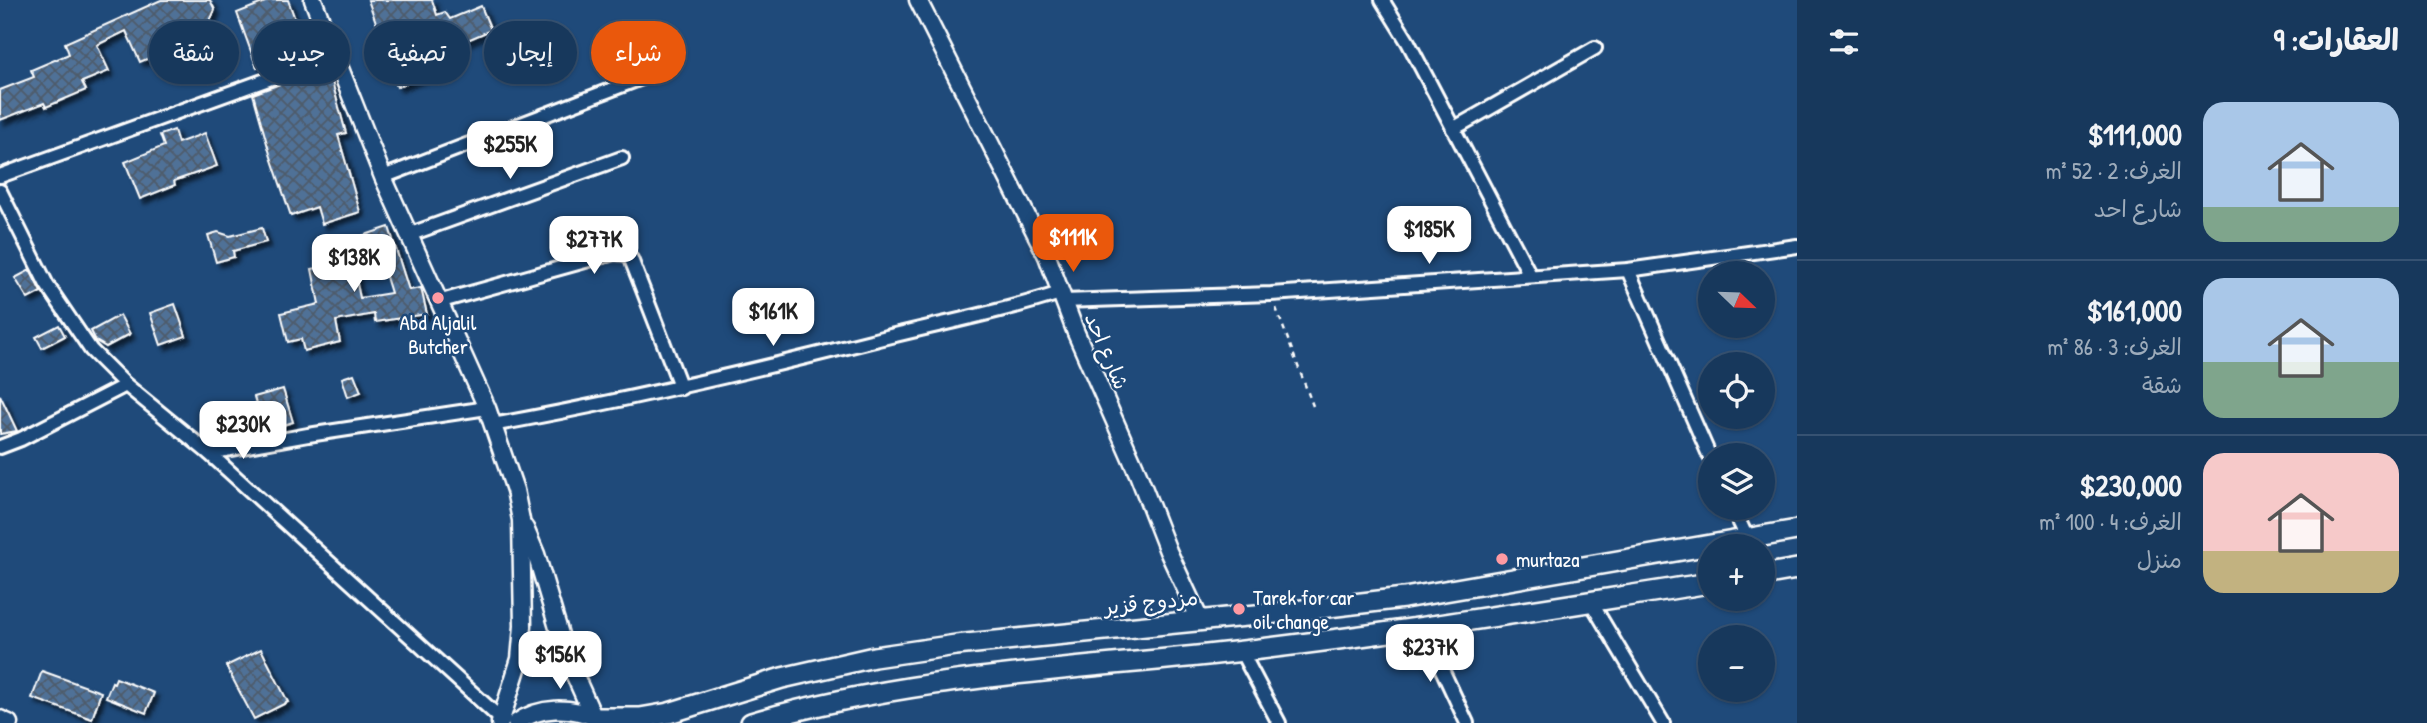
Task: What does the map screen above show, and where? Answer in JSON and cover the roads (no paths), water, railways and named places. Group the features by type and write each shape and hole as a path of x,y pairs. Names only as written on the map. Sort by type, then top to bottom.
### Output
{"main road":[{"path":"313,0 321,21"},
{"name":"شارع احد","path":"918,0 1047,256 1200,620"},
{"path":"346,84 408,235 487,408 521,520 536,554 567,658 598,719"},
{"path":"521,520 523,626 520,659 506,722 558,709 576,711 598,719"},
{"name":"مزدوج قزير","path":"1772,534 1797,530"},
{"name":"مزدوج قزير","path":"598,719 640,718 669,713 782,678 874,657 956,645 1404,598 1698,547"},
{"path":"1775,574 1796,572"},
{"path":"751,723 877,692 961,679 1241,651 1423,629 1698,585"},
{"path":"1286,612 1291,645"},
{"path":"0,719 9,723"}],"street":[{"path":"1382,0 1408,42 1530,275"},
{"path":"1453,129 1595,48"},
{"path":"0,176 255,84"},
{"path":"383,177 626,84"},
{"path":"408,235 622,158"},
{"path":"0,191 47,285 91,350 126,385 209,453 506,722"},
{"path":"492,425 681,388 901,333 1062,297 1271,294 1628,270 1797,246"},
{"path":"438,302 614,253 626,254 631,259 681,388"},
{"path":"1628,270 1704,443"},
{"path":"0,447 126,385"},
{"path":"209,453 487,408"},
{"path":"1591,601 1663,723"},
{"path":"1423,629 1467,723"},
{"path":"1241,651 1279,723"}],"place":[{"name":"Abd Aljalil Butcher","path":"438,298"},
{"name":"murtaza","path":"1502,559"},
{"name":"Tarek for car oil change","path":"1239,609"}]}
